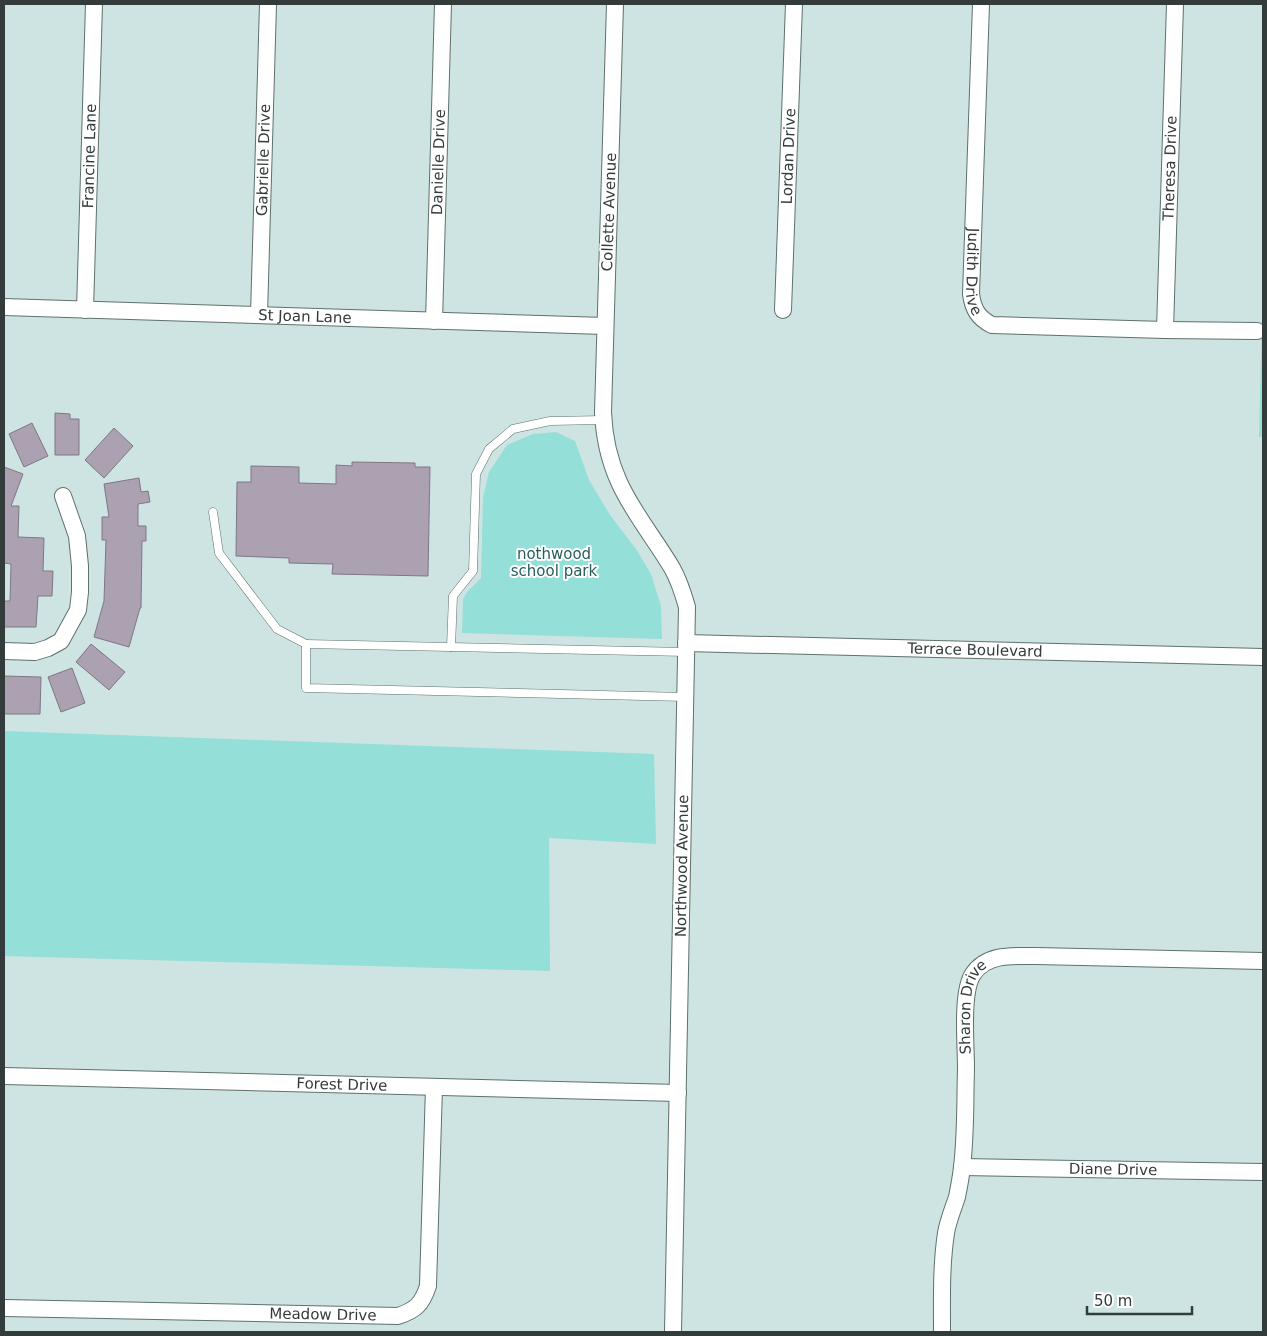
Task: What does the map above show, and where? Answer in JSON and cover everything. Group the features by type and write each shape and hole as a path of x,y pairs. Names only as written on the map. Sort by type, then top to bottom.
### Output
{"street":[{"name":"Francine Lane","path":"85,310 94,4"},
{"name":"Gabrielle Drive","path":"259,315 268,4"},
{"name":"Danielle Drive","path":"434,321 443,4"},
{"name":"Collette Avenue","path":"603,420 615,4"},
{"name":"Lordan Drive","path":"783,310 794,4"},
{"name":"Judith Drive","path":"981,4 971,294 972,304 977,313 983,320 992,325 1257,331"},
{"name":"Theresa Drive","path":"1166,330 1175,4"},
{"name":"St Joan Lane","path":"4,307 605,326"},
{"name":"Northwood Avenue","path":"603,420 608,451 619,483 672,568 680,584 687,607 673,1332"},
{"path":"4,651 35,652 61,641 78,610 80,566 77,536 62,496"},
{"name":"Terrace Boulevard","path":"686,647 1263,657"},
{"name":"Sharon Drive","path":"942,1332 946,1232 957,1194 962,1167 965,1124 965,1010 968,986 973,974 981,965 1000,957 1036,956 1263,961"},
{"name":"Forest Drive","path":"4,1076 678,1093"},
{"name":"Meadow Drive","path":"4,1308 398,1316 409,1312 418,1306 425,1296 428,1286 434,1087"},
{"name":"Diane Drive","path":"962,1167 1263,1172"}],"lane":[{"path":"451,647 453,596 473,571 476,474 489,449 513,429 550,421 603,420"},
{"path":"213,512 219,553 277,629 306,644 451,647 686,647"},
{"path":"306,644 306,688 685,697"}],"green space":[{"path":"1263,275 1263,437 1259,437"},
{"name":"nothwood school park","path":"556,432 575,441 589,480 610,515 636,549 651,574 661,606 662,639 462,633 463,599 467,592 481,578 483,498 489,472 507,445 533,434"},
{"path":"4,731 654,754 656,844 549,838 550,971 4,956"}],"building":[{"path":"55,413 70,414 70,419 79,419 79,455 55,455"},
{"path":"32,423 48,456 24,467 9,434"},
{"path":"114,428 133,446 104,478 85,460"},
{"path":"352,462 415,463 415,467 430,467 428,576 332,574 333,564 289,563 289,558 236,556 237,482 251,482 251,466 299,467 299,483 336,484 336,465 352,466"},
{"path":"4,467 23,474 11,506 19,506 18,537 44,538 43,571 53,571 52,596 38,596 36,627 4,627 4,601 10,601 11,564 4,563"},
{"path":"139,478 141,492 148,491 150,502 138,504 138,526 146,526 146,541 142,541 141,608 129,647 94,637 104,601 106,540 102,540 102,517 109,517 104,484"},
{"path":"91,644 125,672 109,690 76,662"},
{"path":"72,668 85,703 61,712 48,677"},
{"path":"4,676 41,677 40,714 4,714"}]}
